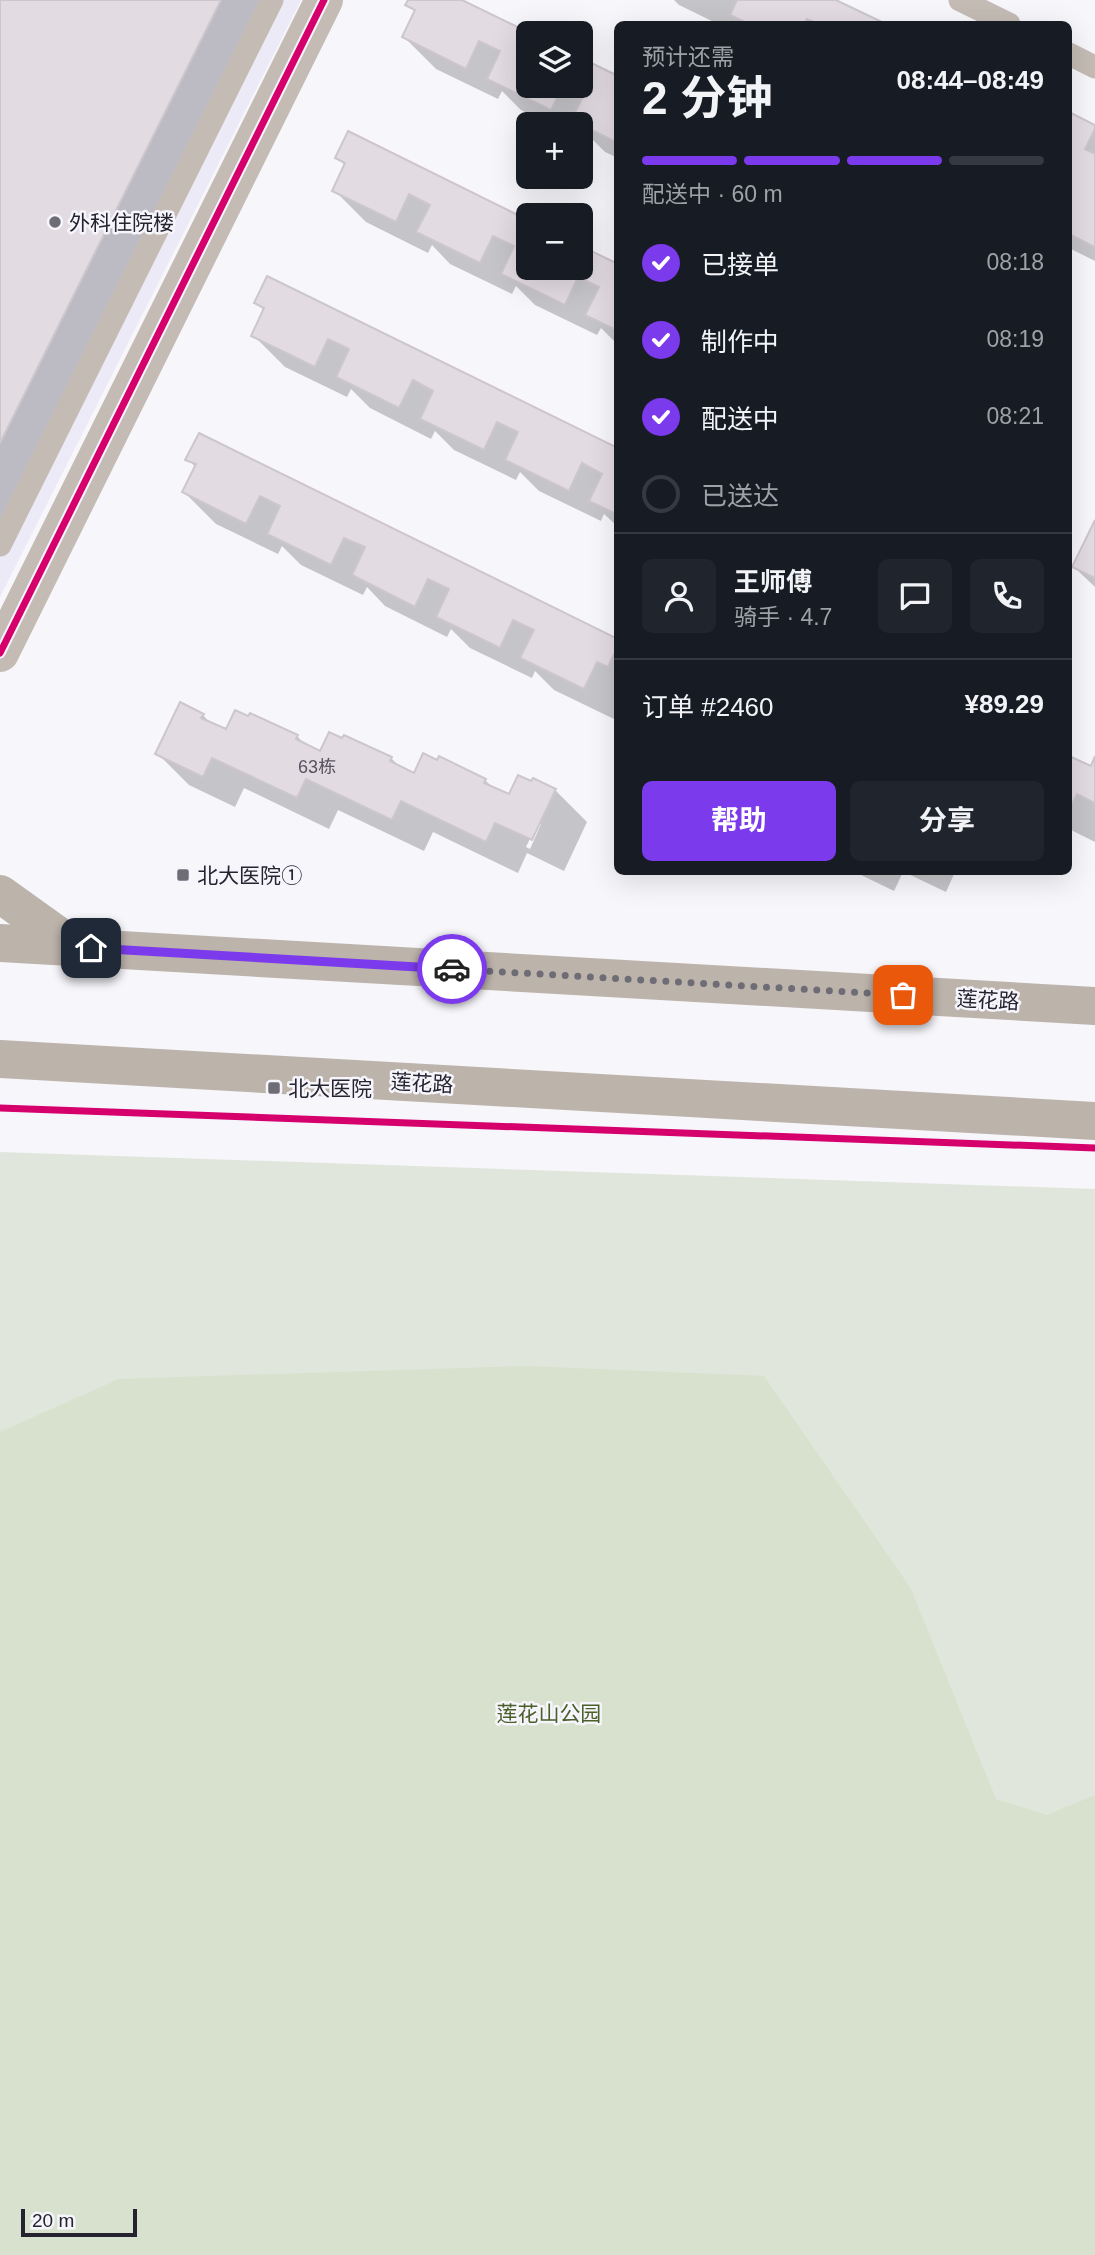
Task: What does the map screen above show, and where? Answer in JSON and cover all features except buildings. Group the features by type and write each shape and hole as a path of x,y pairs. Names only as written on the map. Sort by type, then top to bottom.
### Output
{"main road":[{"path":"0,894 74,947"},
{"name":"莲花路","path":"0,943 1095,1006"},
{"name":"莲花路","path":"0,1059 1095,1121"}],"street":[{"path":"0,653 324,0"}],"lane":[{"path":"0,545 272,0"},
{"path":"960,0 1003,21"},
{"path":"1072,56 1095,67"}],"shaded area":[{"path":"0,0 301,0 0,597"}],"green space":[{"name":"莲花山公园","path":"0,1152 1095,1189 1095,2255 0,2255"},
{"name":"莲花山公园","path":"525,1366 764,1376 910,1587 996,1799 1047,1815 1095,1795 1095,2255 0,2255 0,1432 119,1379"}],"cycle path":[{"path":"0,653 324,0"},
{"path":"0,1108 1095,1148"}],"way so far":[{"path":"452,969 903,995"}],"place":[{"name":"外科住院楼","path":"55,222"},
{"name":"北大医院①","path":"183,875"},
{"name":"北大医院","path":"274,1088"}],"route":[{"path":"91,948 452,969"}]}
